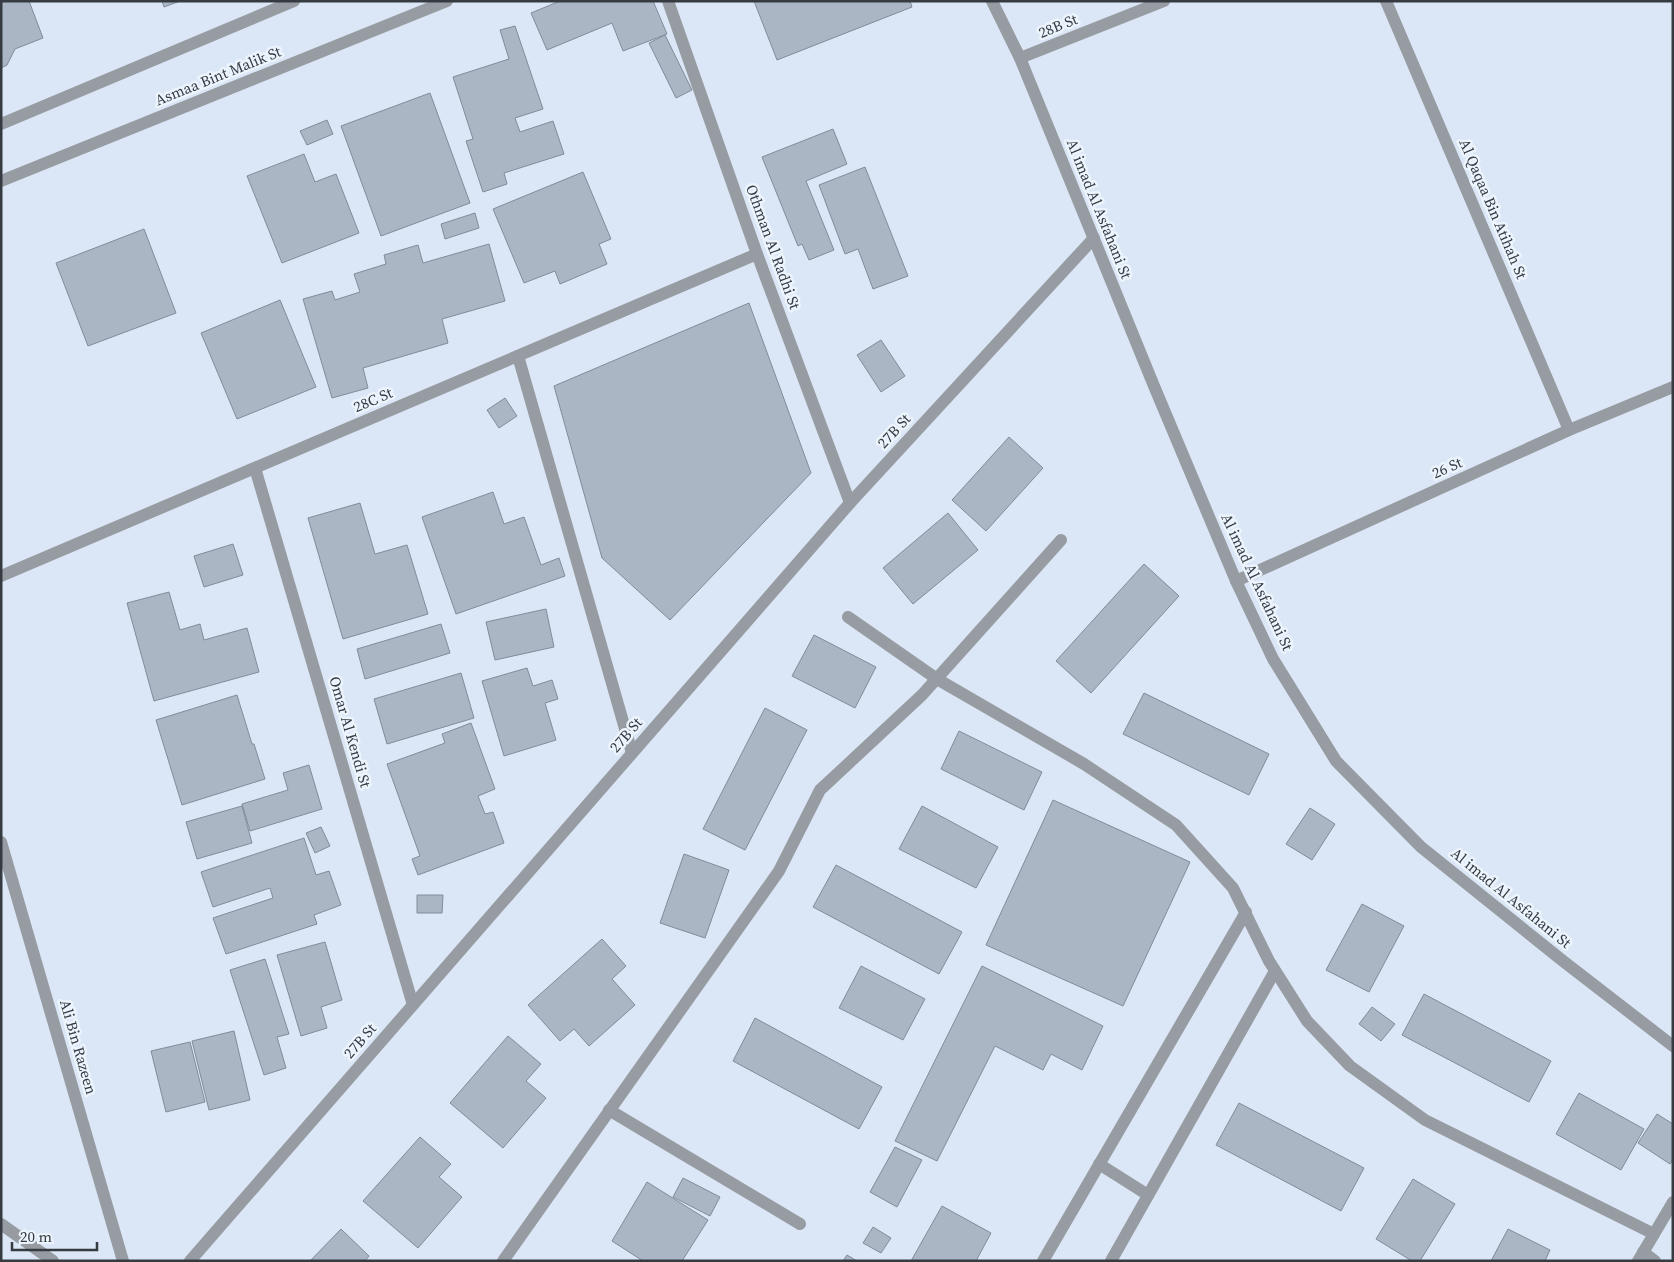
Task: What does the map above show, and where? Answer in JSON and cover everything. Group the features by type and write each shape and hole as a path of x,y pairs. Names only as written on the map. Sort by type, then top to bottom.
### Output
{"street":[{"path":"1,124 294,1"},
{"name":"Asmaa Bint Malik St","path":"1,181 447,1"},
{"name":"Othman Al Radhi St","path":"668,1 757,254 850,503"},
{"name":"Al imad Al Asfahani St","path":"992,1 1020,58 1157,395 1236,581 1274,659 1336,761 1421,847 1673,1046"},
{"name":"28B St","path":"1020,58 1164,1"},
{"name":"Al Qaqaa Bin Atihah St","path":"1386,1 1569,430"},
{"name":"27B St","path":"190,1261 850,503 1094,238"},
{"name":"28C St","path":"1,576 757,254"},
{"path":"518,356 632,753"},
{"name":"26 St","path":"1236,581 1569,430 1673,387"},
{"name":"Omar Al Kendi St","path":"255,468 413,1005"},
{"path":"503,1261 778,871 820,790 922,695 1061,540"},
{"path":"848,617 937,679 1084,764 1176,825 1234,888 1275,971 1307,1021 1350,1066 1425,1120 1654,1234"},
{"name":"Ali Bin Razeen","path":"1,842 123,1261"},
{"path":"1043,1261 1246,912"},
{"path":"1111,1261 1275,971"},
{"path":"609,1110 800,1224"},
{"path":"1099,1164 1148,1195"},
{"path":"1655,1261 1641,1256 1673,1202"},
{"path":"1,1224 54,1261"}],"building":[{"path":"1,1 29,1 43,38 15,49 7,65 1,68"},
{"path":"162,1 180,1 164,7"},
{"path":"560,1 653,1 667,34 623,51 612,23 547,50 531,13"},
{"path":"754,1 910,1 912,7 777,60"},
{"path":"515,26 543,109 515,118 520,132 553,121 564,154 504,173 507,184 483,192 466,141 473,139 453,77 509,59 500,30"},
{"path":"665,35 692,90 676,98 649,43"},
{"path":"430,93 470,203 381,236 341,126"},
{"path":"327,120 333,134 307,145 300,131"},
{"path":"833,129 847,164 806,181 834,250 809,260 802,244 798,246 762,157"},
{"path":"304,154 315,182 336,174 359,233 282,263 247,176"},
{"path":"865,167 908,276 873,289 858,249 845,254 819,185"},
{"path":"583,172 611,239 599,244 607,264 560,284 555,271 524,283 493,209"},
{"path":"475,213 479,228 445,239 441,224"},
{"path":"144,229 176,313 88,346 56,263"},
{"path":"489,244 505,301 442,319 448,343 363,368 368,388 332,398 303,299 332,291 335,300 360,292 354,274 386,264 384,255 418,245 423,263"},
{"path":"280,300 316,387 237,419 201,333"},
{"path":"749,303 811,473 670,620 602,558 554,386"},
{"path":"881,340 905,376 881,392 857,355"},
{"path":"505,398 517,416 499,428 487,410"},
{"path":"1009,437 1043,468 986,531 952,500"},
{"path":"493,492 504,524 524,517 541,565 559,558 565,576 456,614 422,517"},
{"path":"360,503 375,554 407,545 428,614 343,639 308,518"},
{"path":"948,513 978,550 913,604 883,568"},
{"path":"233,544 243,575 204,587 194,556"},
{"path":"1144,564 1179,596 1091,693 1056,661"},
{"path":"169,592 180,630 200,624 204,640 247,628 259,672 154,701 127,603"},
{"path":"546,609 554,647 495,660 486,622"},
{"path":"441,624 450,653 365,679 357,649"},
{"path":"814,635 876,667 855,708 792,676"},
{"path":"527,668 533,686 552,680 558,699 545,703 556,740 504,756 482,681"},
{"path":"461,673 474,718 387,744 374,699"},
{"path":"1144,693 1269,754 1249,795 1123,734"},
{"path":"237,695 265,779 182,805 156,720"},
{"path":"765,708 807,730 745,850 703,829"},
{"path":"471,723 495,789 478,796 485,814 493,812 504,843 418,875 412,859 420,856 387,764 445,743 442,734"},
{"path":"959,731 1042,772 1024,810 941,769"},
{"path":"309,765 322,809 250,831 242,804 288,790 283,773"},
{"path":"1053,800 1190,862 1123,1006 986,945"},
{"path":"242,806 252,843 197,859 186,822"},
{"path":"922,806 998,847 976,888 899,849"},
{"path":"1310,808 1335,824 1312,860 1286,844"},
{"path":"321,827 330,846 315,853 306,833"},
{"path":"304,838 316,875 329,871 341,905 314,915 317,924 226,954 213,918 273,898 270,888 213,907 201,872"},
{"path":"684,854 729,870 705,938 660,923"},
{"path":"836,865 962,932 939,974 813,907"},
{"path":"417,895 443,895 442,913 417,913"},
{"path":"1362,904 1404,926 1369,992 1326,970"},
{"path":"602,939 626,966 612,979 635,1005 589,1046 574,1029 560,1041 528,1005"},
{"path":"325,942 342,1000 321,1007 327,1028 301,1036 277,955"},
{"path":"265,959 289,1034 277,1037 286,1068 264,1075 230,970"},
{"path":"861,966 925,999 903,1040 839,1008"},
{"path":"982,966 1103,1026 1082,1070 1051,1054 1043,1070 995,1046 937,1161 895,1141"},
{"path":"1424,994 1551,1061 1529,1102 1402,1035"},
{"path":"1372,1007 1395,1024 1381,1041 1359,1024"},
{"path":"755,1018 882,1087 859,1129 733,1061"},
{"path":"234,1031 250,1100 209,1110 192,1041"},
{"path":"508,1036 541,1064 526,1081 546,1098 503,1148 450,1103"},
{"path":"190,1042 205,1102 166,1112 151,1051"},
{"path":"1579,1093 1644,1129 1621,1170 1556,1134"},
{"path":"1239,1103 1364,1168 1341,1211 1216,1145"},
{"path":"1657,1114 1673,1124 1673,1159 1670,1164 1638,1143"},
{"path":"420,1137 451,1164 439,1177 462,1197 418,1248 363,1201"},
{"path":"895,1147 922,1160 897,1207 870,1192"},
{"path":"683,1178 720,1197 710,1216 673,1197"},
{"path":"1413,1179 1455,1204 1420,1261 1412,1261 1376,1239"},
{"path":"647,1182 708,1220 682,1261 643,1261 612,1241"},
{"path":"942,1206 991,1233 976,1261 911,1261"},
{"path":"873,1227 891,1238 881,1253 863,1243"},
{"path":"341,1229 369,1256 365,1261 310,1261"},
{"path":"1508,1229 1550,1250 1545,1261 1491,1261"},
{"path":"847,1255 857,1261 843,1261"}]}
